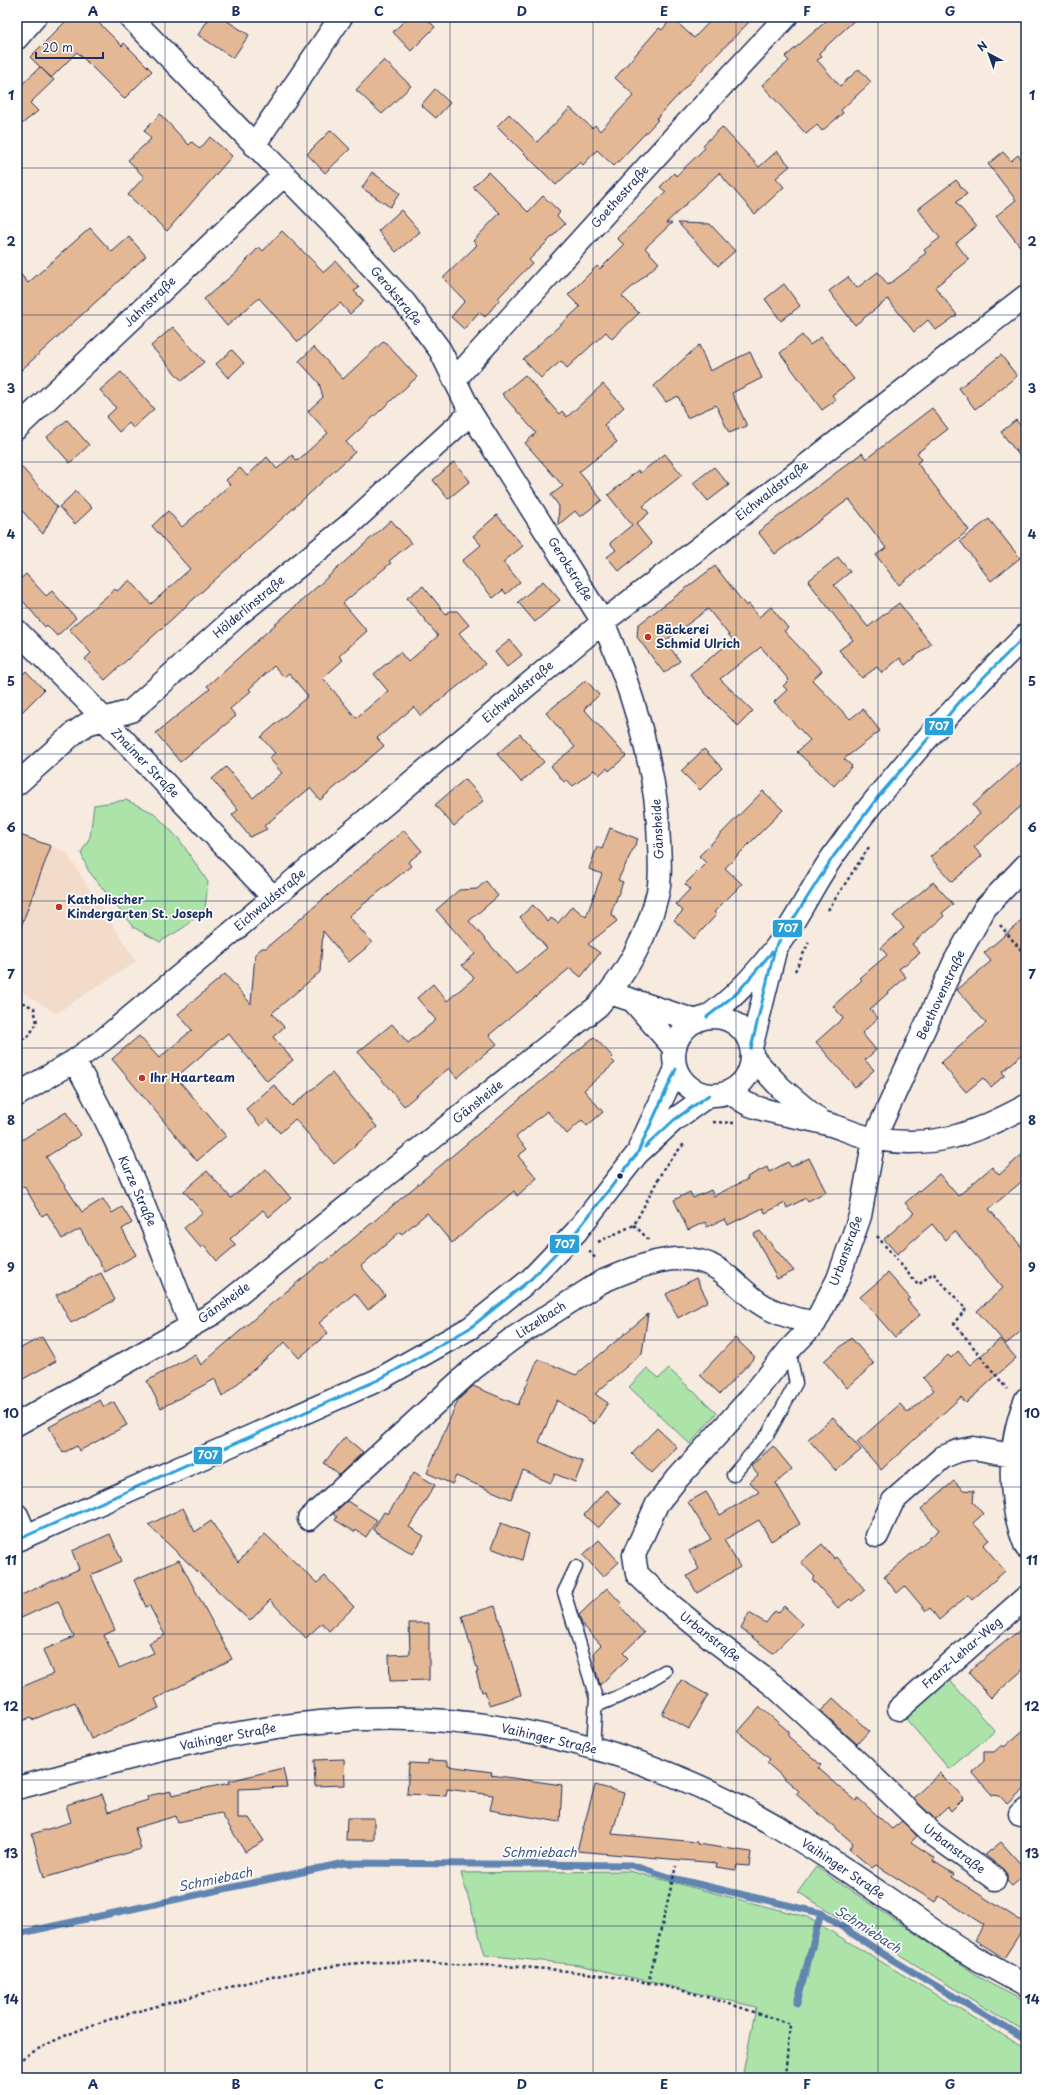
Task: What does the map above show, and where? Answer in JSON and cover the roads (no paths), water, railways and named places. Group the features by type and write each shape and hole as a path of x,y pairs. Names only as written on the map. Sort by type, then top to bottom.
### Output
{"street":[{"path":"17,38 35,17"},
{"name":"Gerokstraße","path":"130,17 340,232 405,304 440,350 456,379 471,413 603,622"},
{"path":"254,145 341,17"},
{"name":"Goethestraße","path":"456,379 671,141 786,17"},
{"name":"Jahnstraße","path":"17,428 284,175"},
{"name":"Eichwaldstraße","path":"17,1095 74,1061 112,1033 272,897 603,622 1026,296"},
{"name":"Hölderlinstraße","path":"17,784 74,733 87,724 131,712 238,615 348,526 471,413"},
{"name":"Gänsheide","path":"17,1424 191,1326 220,1308 598,1006 610,993 639,949 658,891 660,870 654,784 639,720 619,658 603,622"},
{"name":"Znaimer Straße","path":"17,631 83,697 103,720 217,837 272,897"},
{"path":"637,1154 675,1059 682,1032 737,993 775,948 833,857 878,797 963,698 1026,635"},
{"name":"Beethovenstraße","path":"874,1139 955,961 985,908 1026,864"},
{"path":"17,1515 22,1538 378,1380 470,1328 530,1279 576,1232 637,1154 674,1120 719,1093 738,1086 746,1078 750,1068 752,1052 775,948"},
{"path":"610,993 634,1002 702,1019 719,1018 730,1021 740,1028 747,1037 752,1052 781,1088 821,1122"},
{"path":"634,1002 675,1059 681,1079 688,1087 698,1093 719,1093 768,1111 821,1122 874,1139 929,1142 963,1135 996,1122 1026,1106"},
{"name":"Kurze Straße","path":"74,1061 93,1093 146,1209 191,1326"},
{"name":"Urbanstraße","path":"874,1139 860,1216 838,1279 815,1323 789,1350 747,1402 677,1479 657,1504 634,1555 637,1574 661,1597 716,1642 773,1685 847,1752 934,1835 995,1879"},
{"name":"Litzelbach","path":"309,1519 480,1364 524,1331 601,1282 642,1266 668,1259 695,1261 716,1268 759,1303 790,1318 815,1323"},
{"path":"1024,1403 1012,1455 1014,1504 1020,1532 1026,1547"},
{"path":"877,1536 894,1501 943,1457 958,1450 973,1448 1012,1455"},
{"name":"Franz-Lehar-Weg","path":"898,1709 1026,1597"},
{"name":"Vaihinger Straße","path":"17,1788 200,1742 263,1729 320,1722 380,1718 480,1724 535,1734 593,1748 654,1768 708,1790 758,1816 840,1866 967,1953 1026,1986"}],"lane":[{"path":"733,1475 768,1434 796,1382 789,1350"},
{"path":"576,1567 564,1592 596,1698 593,1748"},
{"path":"596,1706 632,1691 665,1671"}],"waterway":[{"name":"Schmiebach","path":"17,1934 344,1863 631,1865 672,1878 821,1913 888,1957 1026,2040"},
{"path":"797,2003 821,1913"}],"place":[{"name":"Bäckerei Schmid Ulrich","path":"648,637"},
{"name":"Katholischer Kindergarten St. Joseph","path":"59,907"},
{"name":"Ihr Haarteam","path":"142,1078"}]}
